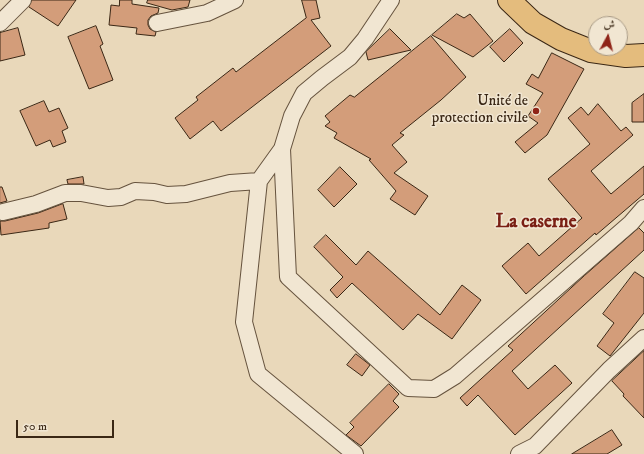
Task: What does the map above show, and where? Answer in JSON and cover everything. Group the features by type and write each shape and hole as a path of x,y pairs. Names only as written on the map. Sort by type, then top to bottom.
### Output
{"main road":[{"path":"510,0 533,22 567,42 591,52 626,56 644,55"}],"street":[{"path":"0,23 23,0"},
{"path":"157,24 207,13 235,0"},
{"path":"356,454 258,374 244,322 259,181 282,149 292,116 304,93 350,57 365,39 391,0"},
{"path":"282,149 288,277 408,388 434,390 455,376 637,224 644,208"},
{"path":"3,212 36,204 65,193 81,192 108,198 121,197 135,191 154,192 167,195 186,194 230,183 259,181"},
{"path":"518,454 535,446 609,370 644,338"}],"building":[{"path":"32,0 76,0 58,26 29,7"},
{"path":"120,0 132,0 132,4 159,8 158,13 151,16 148,20 150,29 156,32 155,36 136,34 137,28 109,25 111,5 119,6"},
{"path":"148,0 190,0 188,7 172,10 147,3"},
{"path":"302,0 316,0 320,18 311,20 331,46 221,131 213,121 190,139 175,118 198,100 196,97 233,68 236,72 306,18"},
{"path":"457,14 464,18 470,14 493,41 473,57 432,35"},
{"path":"96,26 103,44 100,46 113,80 89,89 68,37"},
{"path":"18,28 25,55 0,61 0,33"},
{"path":"390,29 411,50 368,60 366,52"},
{"path":"510,29 523,43 504,62 490,47"},
{"path":"431,36 466,77 441,100 400,133 404,135 392,145 407,162 394,173 428,196 415,215 390,199 396,191 369,160 371,159 334,138 337,133 325,126 330,122 325,116 350,95 354,97"},
{"path":"552,53 584,69 547,135 525,153 515,142 538,123 528,116 543,93 526,84 532,74 538,78"},
{"path":"644,94 644,122 632,122 632,103"},
{"path":"44,101 49,112 59,108 68,128 62,131 66,142 53,147 50,140 36,146 20,111"},
{"path":"598,104 621,131 626,127 633,135 591,171 611,194 644,166 644,194 596,235 595,233 526,294 502,266 528,243 539,256 582,218 548,179 590,144 568,118 581,107 588,115"},
{"path":"340,167 357,184 334,207 318,190"},
{"path":"83,177 84,184 68,184 67,180"},
{"path":"0,187 2,187 7,201 0,203"},
{"path":"63,204 67,219 49,223 49,228 1,235 0,221 38,213"},
{"path":"639,228 644,233 644,250 512,371 528,389 555,365 572,383 515,435 478,395 467,406 460,398 513,350 508,346"},
{"path":"326,235 356,265 368,251 440,315 462,285 481,300 452,339 418,314 403,330 352,283 337,298 330,290 343,277 314,247"},
{"path":"635,272 644,278 644,313 610,356 597,346 614,323 603,314"},
{"path":"644,351 644,418 623,396 624,394 612,381"},
{"path":"356,354 370,365 362,376 347,365"},
{"path":"389,384 399,394 393,401 399,407 361,446 346,435 354,427 350,423"},
{"path":"612,430 622,445 607,454 572,454"}],"place":[{"name":"Unité de protection civile","path":"536,111"}],"district":[{"name":"La caserne","path":"536,223"}]}
